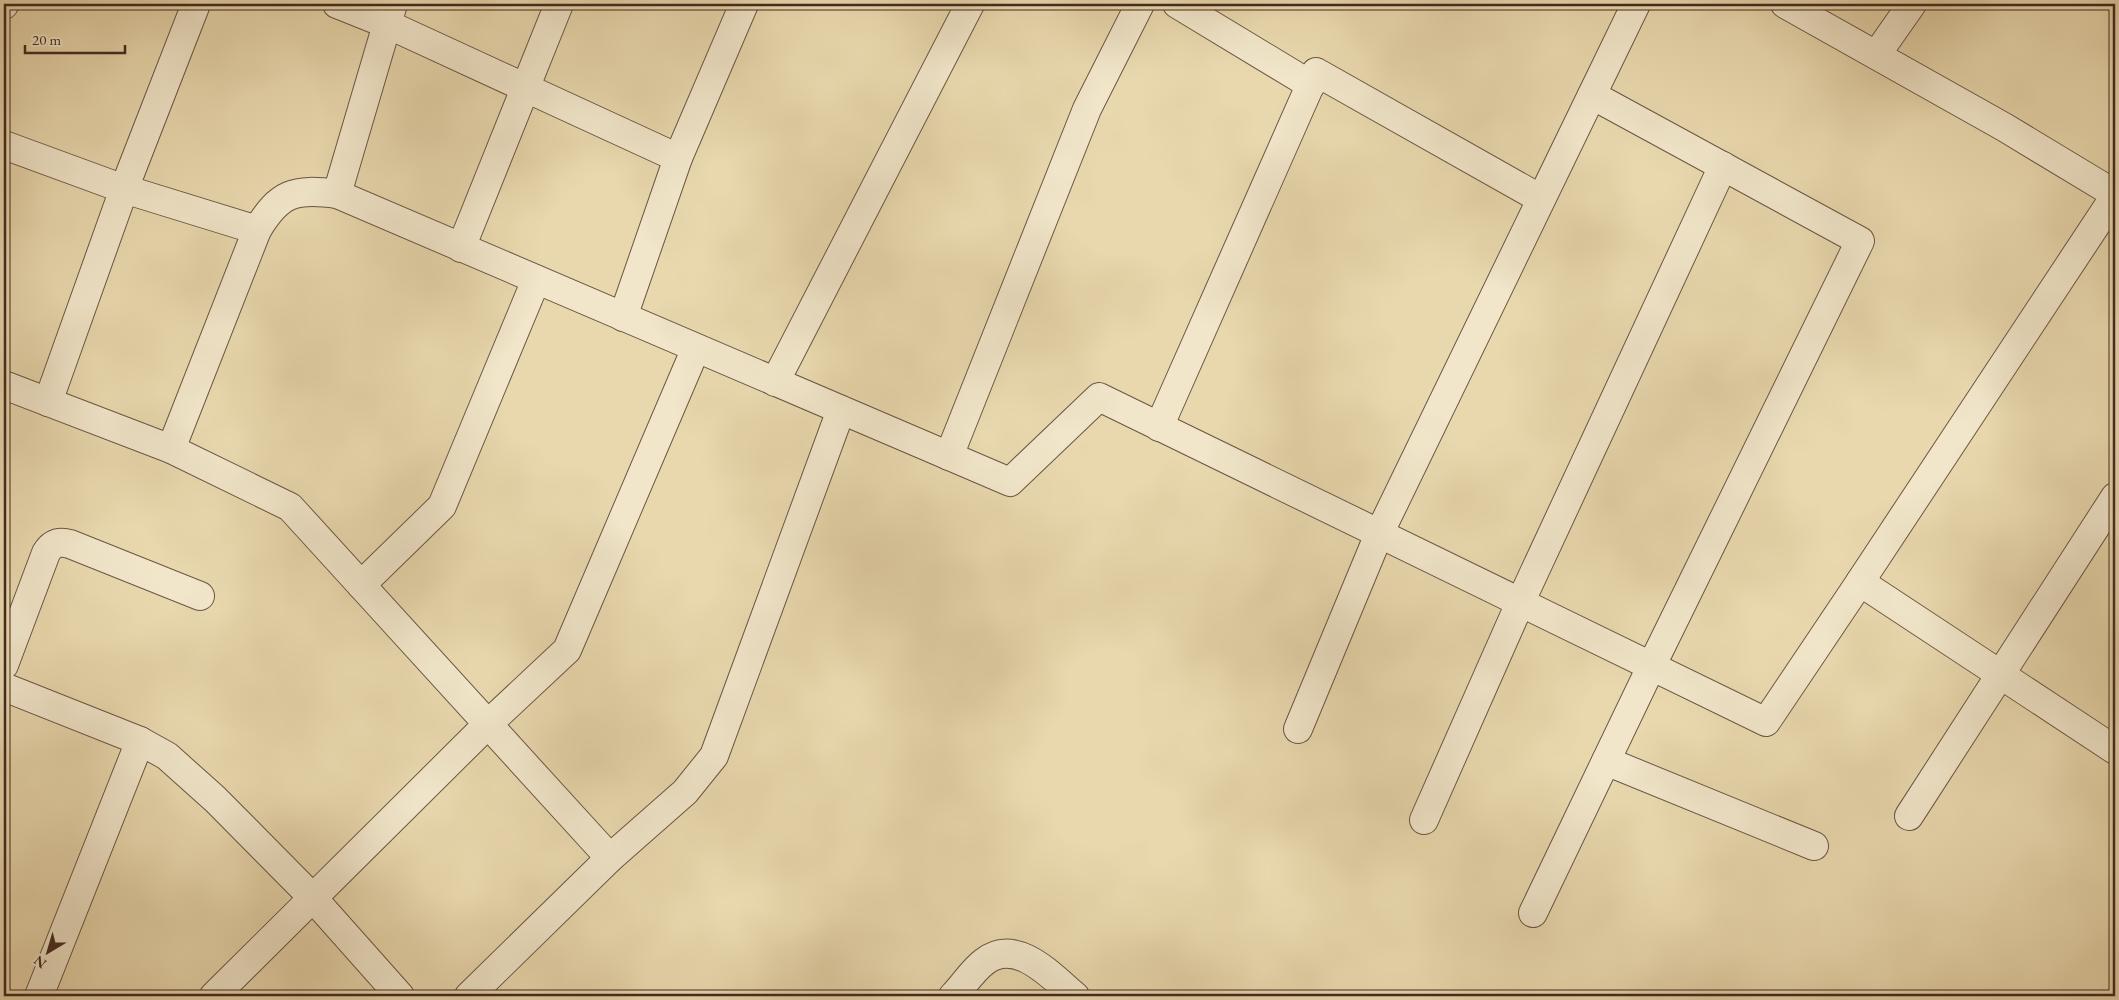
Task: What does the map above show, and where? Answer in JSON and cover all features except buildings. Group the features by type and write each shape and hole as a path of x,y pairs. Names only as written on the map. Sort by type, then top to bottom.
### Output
{"street":[{"path":"48,402 124,189 196,4"},
{"path":"337,4 390,14 524,87 678,158"},
{"path":"461,248 524,87 559,4"},
{"path":"623,317 678,158 744,4"},
{"path":"775,382 970,4"},
{"path":"949,456 1087,109 1140,4"},
{"path":"1177,4 1311,85"},
{"path":"171,449 256,230 270,210 285,196 296,192 314,190 337,194 1010,482 1099,397 1766,722 2115,195 2004,127 1785,4"},
{"path":"1877,54 1912,4"},
{"path":"1298,729 1379,534 1592,95 1628,7"},
{"path":"337,194 390,14"},
{"path":"1159,426 1316,72 1542,199"},
{"path":"1533,913 1651,666 1860,241 1592,95"},
{"path":"4,145 124,189 256,230"},
{"path":"1424,820 1520,602 1723,166"},
{"path":"361,585 442,506 536,280"},
{"path":"214,996 488,724 567,650 696,348"},
{"path":"4,385 171,449 290,507 610,858"},
{"path":"469,996 610,858 685,792 714,756 841,410"},
{"path":"1909,816 2115,497"},
{"path":"4,665 46,552 50,546 57,543 70,544 200,596"},
{"path":"1860,582 2000,674 2111,738"},
{"path":"4,687 140,742 167,756 186,772 312,897 400,996"},
{"path":"38,996 140,742"},
{"path":"1606,761 1814,846"},
{"path":"953,996 983,962 994,955 1004,952 1026,958 1075,996"}]}
